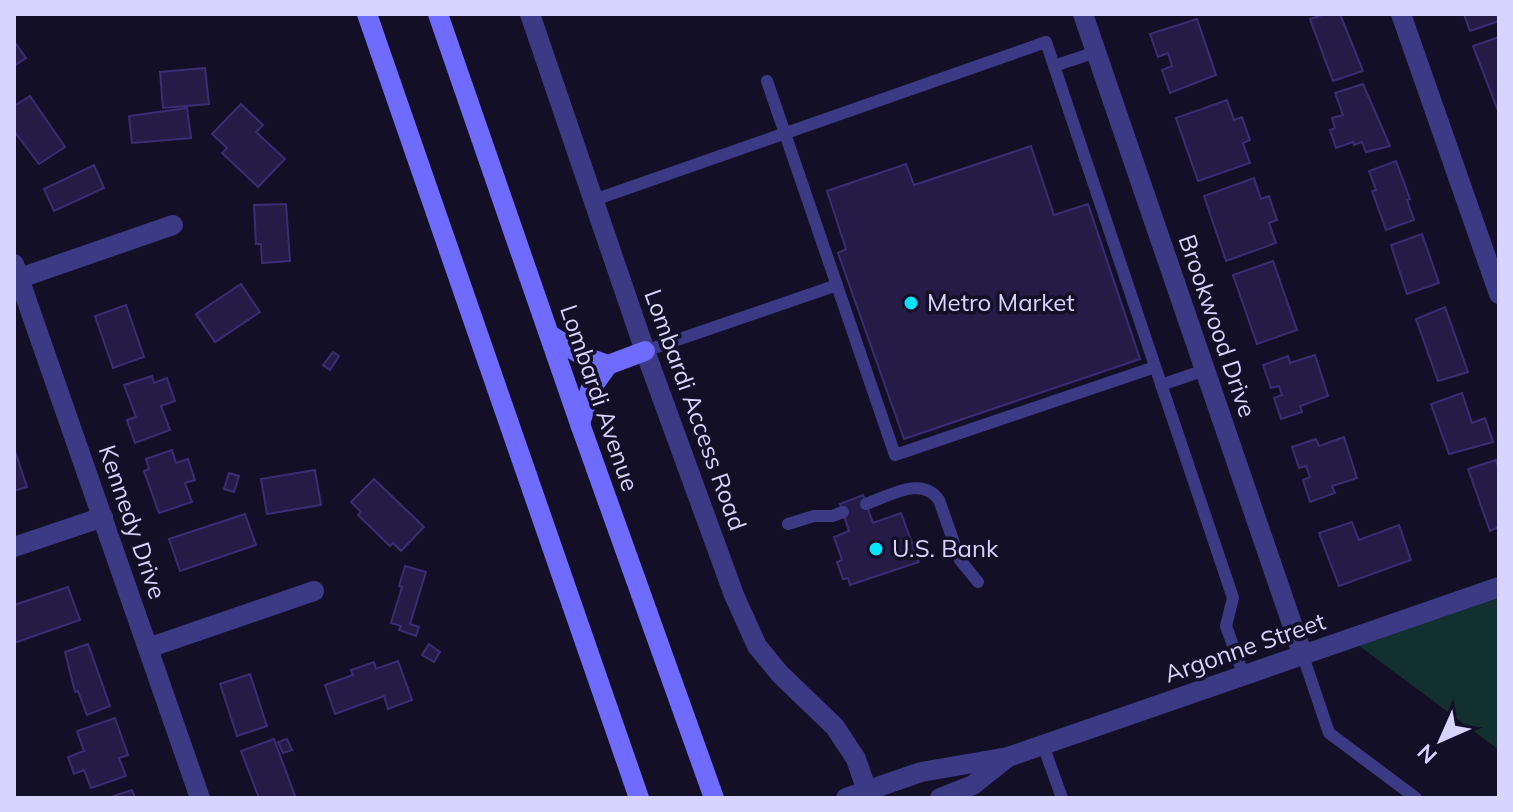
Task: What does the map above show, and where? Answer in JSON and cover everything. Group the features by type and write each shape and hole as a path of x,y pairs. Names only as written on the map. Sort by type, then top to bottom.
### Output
{"main road":[{"path":"367,14 639,798"},
{"name":"Lombardi Avenue","path":"438,14 714,798"},
{"path":"550,335 585,357 608,365"},
{"path":"580,424 590,390 608,365 645,351"}],"street":[{"name":"Lombardi Access Road","path":"530,14 645,351 734,595 757,646 780,674 835,727 856,759 867,791"},
{"name":"Brookwood Drive","path":"1083,14 1303,656"},
{"path":"1401,14 1499,294"},
{"path":"17,271 173,225"},
{"name":"Kennedy Drive","path":"17,271 200,798"},
{"path":"14,547 103,517"},
{"name":"Argonne Street","path":"846,798 921,772 1008,757 1499,587"},
{"path":"148,648 314,591"},
{"name":"Argonne Street","path":"940,798 973,785 1008,757"}],"lane":[{"path":"594,200 1046,42 1233,598 1226,626 1244,676"},
{"path":"1054,66 1096,52"},
{"path":"767,81 895,455 1155,367"},
{"path":"645,351 837,285"},
{"path":"1161,385 1205,370"},
{"path":"866,504 916,487 925,487 934,492 960,560 978,582"},
{"path":"788,524 843,512"},
{"path":"1303,656 1329,733 1416,798"},
{"path":"1043,745 1062,798"}],"green space":[{"path":"1499,589 1499,750 1350,639"}],"building":[{"path":"1325,14 1340,14 1363,71 1333,81 1310,19"},
{"path":"1464,14 1497,14 1499,21 1470,31"},
{"path":"1197,19 1216,75 1170,93 1162,70 1172,66 1168,53 1158,57 1150,34"},
{"path":"1499,37 1499,107 1497,108 1473,46"},
{"path":"14,41 26,58 14,66"},
{"path":"205,68 209,104 163,108 160,72"},
{"path":"1363,84 1390,146 1366,152 1362,142 1354,145 1353,142 1336,148 1330,130 1335,128 1332,118 1343,115 1335,93"},
{"path":"30,96 65,147 39,164 14,131 14,106"},
{"path":"1227,100 1234,120 1242,117 1250,140 1243,143 1250,163 1198,181 1176,118"},
{"path":"241,104 263,125 256,132 285,159 258,187 222,153 227,148 212,134"},
{"path":"187,108 191,138 132,143 129,116"},
{"path":"1031,146 1054,215 1088,204 1140,359 904,439 838,253 846,249 827,191 906,164 914,185"},
{"path":"1396,161 1414,220 1386,230 1372,191 1376,190 1369,171"},
{"path":"94,165 104,188 54,211 44,189"},
{"path":"1254,178 1261,199 1269,196 1277,220 1269,223 1276,243 1226,261 1204,196"},
{"path":"286,204 290,261 262,263 261,244 256,244 254,205"},
{"path":"1422,234 1439,283 1407,294 1391,245"},
{"path":"1273,261 1297,330 1257,344 1233,275"},
{"path":"241,284 260,312 215,342 196,314"},
{"path":"126,305 144,357 113,368 95,316"},
{"path":"1445,307 1468,372 1438,381 1416,319"},
{"path":"333,352 339,356 330,370 323,365"},
{"path":"1315,355 1328,396 1300,406 1302,412 1281,419 1274,398 1282,395 1279,386 1271,388 1263,365 1288,356 1290,363"},
{"path":"152,376 154,383 167,378 175,401 161,406 170,430 135,443 127,420 136,417 124,385"},
{"path":"1462,393 1472,423 1485,418 1493,442 1449,454 1431,404"},
{"path":"1344,437 1357,478 1332,486 1335,493 1310,502 1303,480 1310,477 1306,466 1299,468 1292,447 1316,439 1319,446"},
{"path":"172,450 176,463 188,459 195,480 185,483 192,502 159,513 144,471 149,469 146,459"},
{"path":"14,452 27,487 14,491"},
{"path":"1496,460 1499,470 1499,527 1490,531 1468,469"},
{"path":"315,470 321,505 267,514 261,479"},
{"path":"229,473 239,476 234,492 224,489"},
{"path":"374,479 424,527 401,551 393,543 390,546 358,515 361,512 351,502"},
{"name":"U.S. Bank","path":"863,495 873,523 901,513 919,562 850,585 848,578 843,579 837,562 842,560 834,537 849,531 840,504"},
{"path":"245,514 256,545 180,571 169,539"},
{"path":"1352,522 1359,540 1399,525 1411,560 1339,586 1319,533"},
{"path":"405,566 426,572 410,624 419,627 416,636 399,630 401,626 391,623"},
{"path":"68,587 80,620 14,643 14,605"},
{"path":"88,644 110,706 87,715 78,691 75,692 65,652"},
{"path":"429,644 440,652 434,662 422,655"},
{"path":"398,661 412,700 388,709 384,696 335,714 325,685 353,675 351,670 374,662 376,669"},
{"path":"250,674 267,726 237,736 220,684"},
{"path":"115,718 128,755 119,758 126,776 91,788 84,770 74,774 68,757 84,751 77,731"},
{"path":"274,739 295,796 259,798 241,751"},
{"path":"287,739 292,750 283,753 278,742"},
{"path":"132,790 135,798 108,798"}],"place":[{"name":"Metro Market","path":"911,303"},
{"name":"U.S. Bank","path":"876,549"}]}
